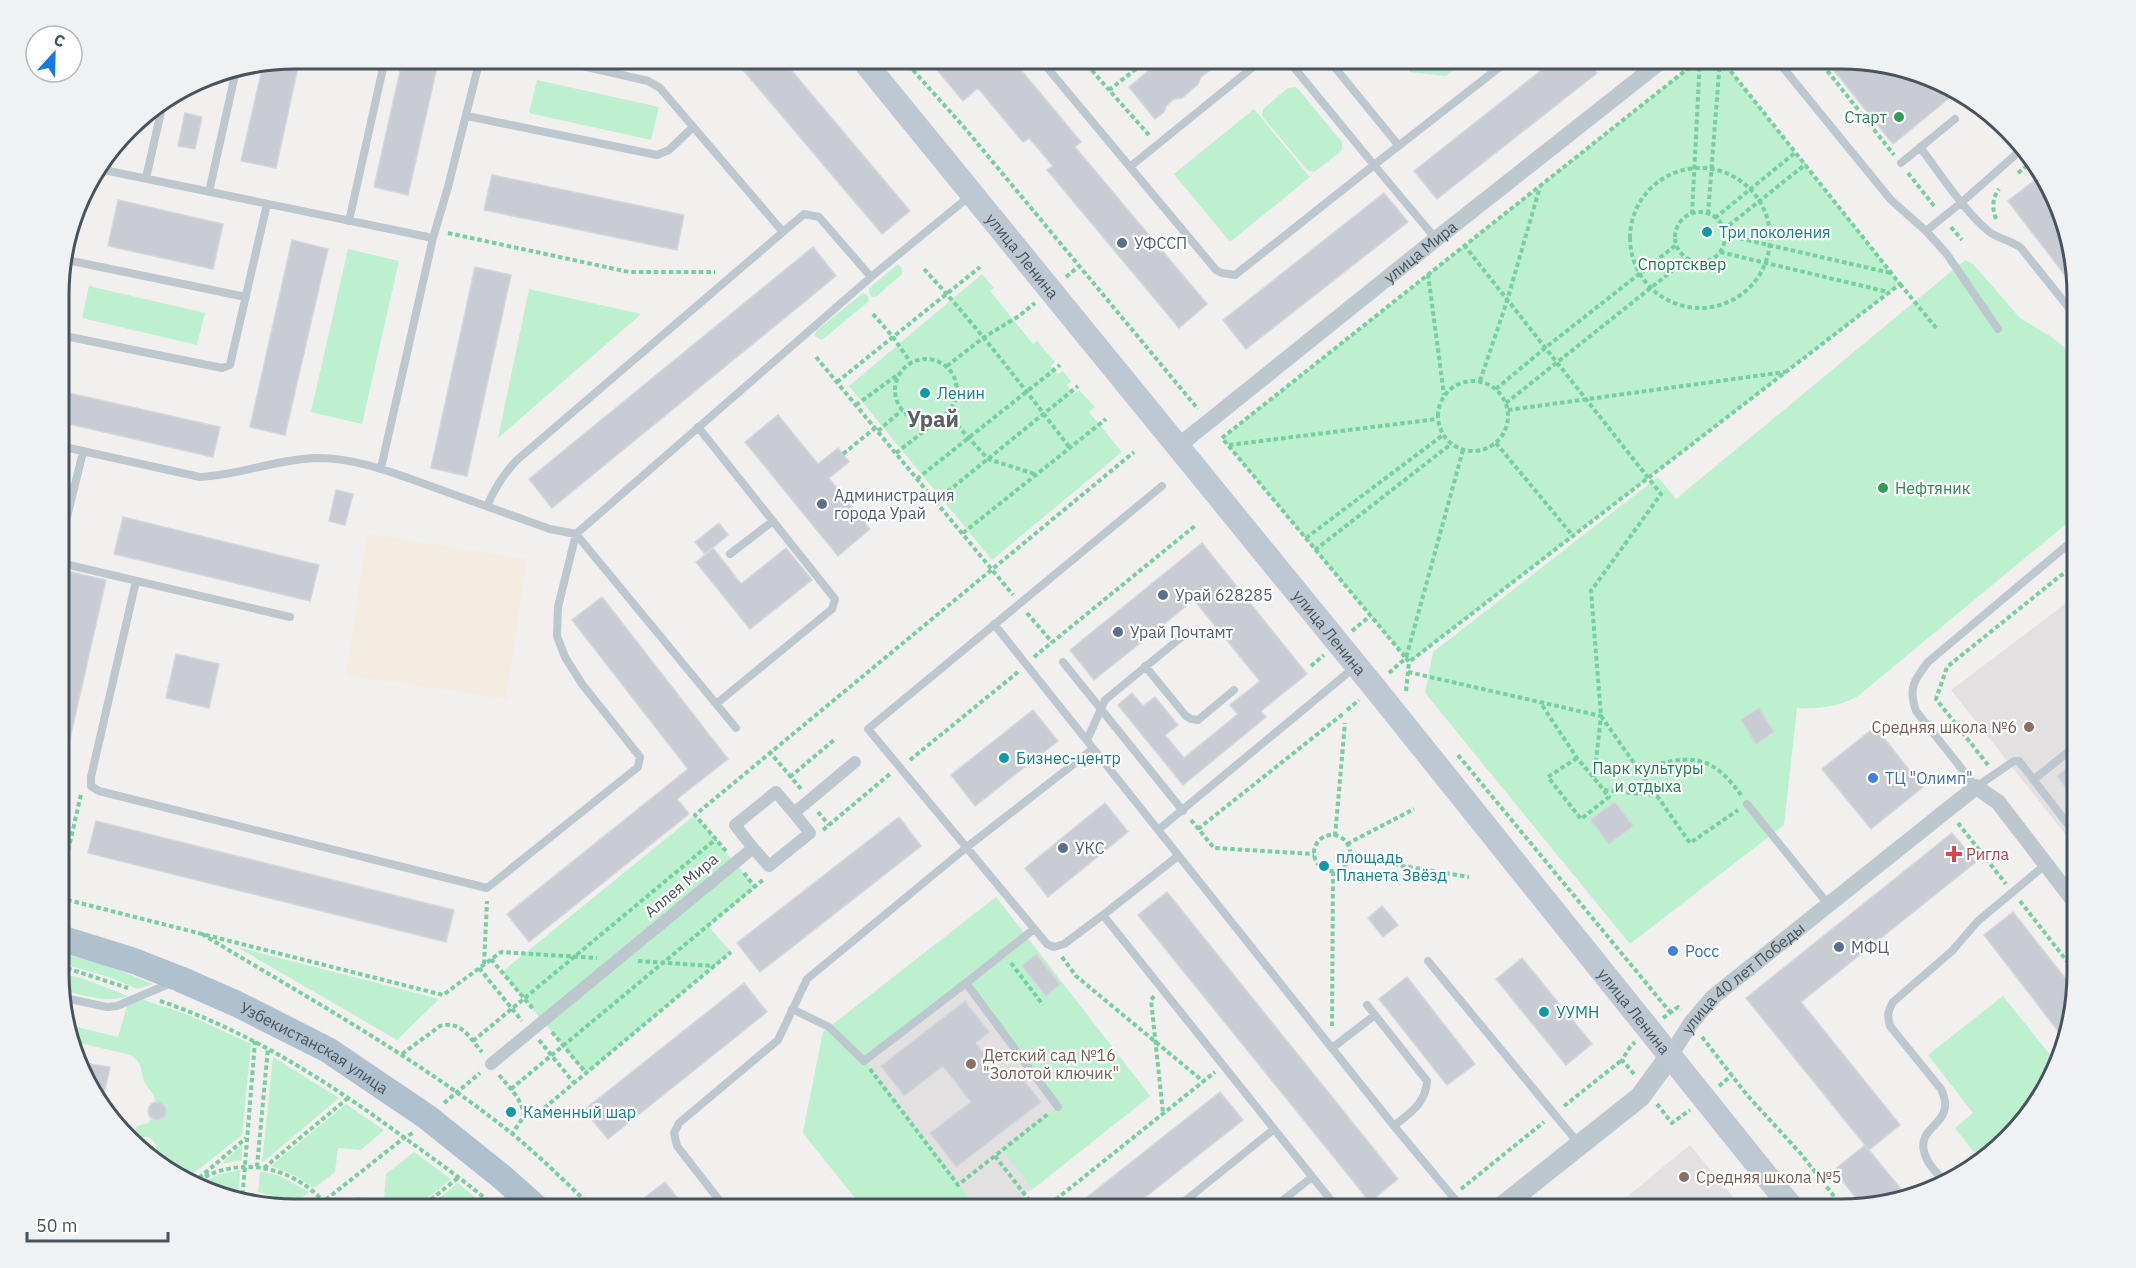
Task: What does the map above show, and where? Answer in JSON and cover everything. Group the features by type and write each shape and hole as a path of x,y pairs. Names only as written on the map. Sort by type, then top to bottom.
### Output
{"main road":[{"name":"улица Ленина","path":"871,69 1356,666 1784,1199"},
{"name":"Узбекистанская улица","path":"69,941 134,961 180,979 237,1004 328,1050 427,1117 527,1199"}],"street":[{"name":"улица Мира","path":"1177,447 1650,69"},
{"path":"794,813 855,762"},
{"path":"1976,787 1998,802 2067,892"},
{"name":"улица 40 лет Победы","path":"1512,1199 1640,1097 1691,1023 1713,997 1976,787"},
{"path":"776,792 810,833 769,866 753,848 735,825 776,792"},
{"name":"Аллея Мира","path":"491,1064 753,848"}],"lane":[{"path":"348,221 383,69"},
{"path":"381,468 434,234 467,116 478,69"},
{"path":"598,69 648,81 660,88 783,232"},
{"path":"1049,69 1215,270 1235,275 1496,69"},
{"path":"1131,166 1252,69"},
{"path":"1296,69 1436,239"},
{"path":"1337,69 1399,146"},
{"path":"1785,69 1891,200 1926,231 1946,253 1998,329"},
{"path":"209,192 235,78"},
{"path":"146,178 161,113"},
{"path":"467,116 657,156 669,150 693,127"},
{"path":"1901,163 1955,119"},
{"path":"1920,147 1962,202 1989,231 2021,248 2067,306"},
{"path":"1926,231 2017,153"},
{"path":"106,170 348,221 434,234"},
{"path":"136,581 91,777 91,786 111,794 487,888 638,767 640,757 582,684 565,657 557,636 558,607 576,534 871,277 972,194"},
{"path":"69,337 222,368 230,365 267,204"},
{"path":"487,506 504,473 517,460 804,214 819,217 871,277"},
{"path":"72,260 246,297"},
{"path":"698,427 835,599 832,609 716,704"},
{"path":"69,448 200,477 219,476 285,461 319,458 350,461 381,468 550,529 576,534 736,728"},
{"path":"69,509 83,452"},
{"path":"1162,486 868,729 1034,929 1047,944 1054,947 1064,945 1178,856"},
{"path":"730,554 773,521"},
{"path":"2067,545 1928,662 1917,675 1912,687 1912,699 1916,711 1976,787 2017,760 2067,823"},
{"path":"69,565 290,617"},
{"path":"994,624 1452,1197"},
{"path":"1087,740 1105,700 1189,631"},
{"path":"1063,663 1183,811"},
{"path":"1145,666 1186,716 1191,719 1198,720 1234,690"},
{"path":"1158,830 1356,666"},
{"path":"718,1199 677,1146 674,1133 679,1123 778,1040 807,979 968,847 1093,749"},
{"path":"2033,780 2067,753"},
{"path":"1747,804 1828,904"},
{"path":"1940,1176 1926,1159 1923,1140 1941,1120 1946,1110 1946,1099 1941,1089 1890,1026 1887,1018 1889,1010 1893,1002 1952,951 1978,921 2045,864"},
{"path":"1103,915 1330,1199"},
{"path":"792,1009 830,1027 864,1061 1034,929"},
{"path":"1428,961 1580,1145"},
{"path":"71,999 107,1007 117,1006 180,979"},
{"path":"966,983 1058,1107"},
{"path":"1367,1005 1427,1081 1427,1091 1423,1100 1394,1126"},
{"path":"1332,1048 1375,1015"},
{"path":"1187,1199 1274,1129"},
{"path":"502,1177 508,1199"},
{"path":"1284,1199 1312,1177"}],"path":[{"path":"913,69 963,126 1200,411"},
{"path":"1091,69 1157,145"},
{"path":"1109,90 1135,69"},
{"path":"1408,660 1222,438 1686,69"},
{"path":"1692,214 1699,69"},
{"path":"1708,214 1719,69"},
{"path":"1729,69 1937,329"},
{"path":"1827,69 1962,240"},
{"path":"1715,218 1796,152"},
{"path":"1723,230 1806,164"},
{"path":"2016,174 2027,166"},
{"path":"1694,168 1712,169 1735,177 1760,201 1769,225 1770,246 1766,262 1751,285 1727,302 1712,306 1696,307 1679,304 1664,298 1651,288 1634,260 1630,232 1638,206 1646,193 1657,183 1680,171 1694,168"},
{"path":"1480,381 1507,300 1540,187"},
{"path":"1946,253 1973,232 1980,239 1998,222 1993,206 1994,196 1999,188"},
{"path":"1692,214 1708,214 1715,218 1725,235 1720,252 1705,262 1687,259 1677,245 1675,235 1678,225 1692,214"},
{"path":"434,234 629,272 736,272"},
{"path":"1725,235 1892,273"},
{"path":"1464,245 1661,494 1591,591 1601,716 1594,778"},
{"path":"1496,389 1677,245"},
{"path":"1720,252 1889,292"},
{"path":"1506,403 1687,259"},
{"path":"837,382 980,267"},
{"path":"924,269 983,338 1070,448"},
{"path":"1428,274 1444,395"},
{"path":"1408,660 1900,284"},
{"path":"873,314 911,363"},
{"path":"947,366 983,338 1019,316"},
{"path":"816,357 992,569"},
{"path":"856,405 911,363 927,359 937,360 954,374 958,395 954,406 947,414 896,453"},
{"path":"917,479 1060,365"},
{"path":"900,372 895,392 902,410 909,417 919,421 929,422 939,419"},
{"path":"1508,410 1786,372"},
{"path":"1468,381 1480,381 1496,389 1506,403 1508,421 1496,443 1475,452 1463,450 1451,444 1443,435 1437,419 1444,395 1455,386 1468,381"},
{"path":"936,501 1078,386"},
{"path":"843,454 902,410"},
{"path":"947,414 988,459 1035,475"},
{"path":"963,533 1106,419"},
{"path":"1228,445 1437,419"},
{"path":"1306,538 1443,435"},
{"path":"1496,443 1573,536"},
{"path":"1315,550 1451,444"},
{"path":"1413,699 1405,690 1408,660 1463,450"},
{"path":"754,887 695,815 1134,452"},
{"path":"821,832 1196,525"},
{"path":"1995,774 1936,699 1947,667 2067,572"},
{"path":"1408,672 1601,716 1690,843 1747,804 1728,777 1710,764 1688,759 1665,762 1639,770"},
{"path":"1540,702 1577,758 1609,797 1581,819 1548,777 1577,758"},
{"path":"1198,829 1344,713"},
{"path":"1335,836 1345,723"},
{"path":"790,777 834,740"},
{"path":"1458,755 1670,1012"},
{"path":"1603,789 1658,796"},
{"path":"1347,844 1414,810"},
{"path":"1183,811 1214,848 1314,854"},
{"path":"1335,836 1342,838 1347,844 1350,850 1344,867 1333,871 1318,864 1314,854 1318,842 1323,838 1335,836"},
{"path":"473,1041 716,839"},
{"path":"1349,857 1469,877"},
{"path":"1332,1048 1333,871"},
{"path":"511,1089 771,873"},
{"path":"484,964 487,888"},
{"path":"69,900 443,995 501,952 715,966"},
{"path":"196,931 402,1054 457,1092 512,1134 583,1199"},
{"path":"1054,947 1076,976 1204,1082"},
{"path":"524,1116 537,1114 731,952"},
{"path":"1004,953 1043,1005"},
{"path":"69,969 123,985 268,1048 405,1137 486,1199"},
{"path":"1160,987 1151,1000 1163,1114"},
{"path":"243,1193 255,1041"},
{"path":"257,1167 268,1048"},
{"path":"1450,1199 1622,1060"},
{"path":"864,1061 958,1185 1058,1107"},
{"path":"442,1104 491,1064"},
{"path":"1057,1199 1223,1066"},
{"path":"1732,1075 1763,1114 1801,1154 1836,1199"},
{"path":"264,1168 348,1098"},
{"path":"328,1199 419,1128"},
{"path":"199,1178 247,1137"},
{"path":"995,1156 1028,1199"},
{"path":"202,1179 221,1170 244,1167 264,1168 297,1180 321,1199"},
{"path":"432,1199 459,1177"}],"shaded area":[{"name":"Средняя школа №6","path":"2067,603 2067,836 1951,690"},
{"name":"Детский сад №16 \"Золотой ключик\"","path":"996,897 1150,1096 1020,1199 856,1199 803,1133 823,1032"},
{"name":"Средняя школа №5","path":"1690,1145 1735,1199 1624,1199"}],"green space":[{"path":"1408,69 1455,69 1446,76 1410,72"},
{"name":"Спортсквер","path":"1687,69 1729,69 1900,284 1409,662 1222,438"},
{"path":"537,80 659,107 651,140 529,113"},
{"path":"1295,87 1342,142 1342,150 1314,172 1307,170 1262,116 1263,109 1288,88"},
{"path":"1254,109 1310,177 1230,242 1174,174"},
{"path":"348,249 399,261 362,424 311,412"},
{"name":"Парк культуры и отдыха","path":"1965,260 1973,264 2020,318 2050,336 2067,351 2067,523 1858,696 1843,703 1828,706 1797,708 1784,825 1630,944 1425,693 1433,652 1658,477 1676,499"},
{"path":"898,264 902,269 902,274 877,296 872,297 869,288"},
{"path":"982,274 994,288 990,291 1033,344 1037,341 1055,362 1051,366 1058,374 1063,371 1071,381 1067,385 1074,394 1079,390 1095,407 1089,412 1122,452 992,560 849,386"},
{"path":"89,286 205,313 197,345 82,318"},
{"path":"529,289 641,314 498,438"},
{"path":"863,293 868,296 869,301 822,340 814,336 817,330"},
{"path":"695,815 755,887 708,926 731,952 586,1073 502,972"},
{"name":"Детский сад №16 \"Золотой ключик\"","path":"996,897 1150,1096 1033,1189 1002,1150 1058,1107 966,983 865,1061 970,1199 856,1199 803,1133 823,1032"},
{"path":"237,947 439,999 397,1040"},
{"path":"69,955 104,964 153,984 137,989 109,977 69,966"},
{"path":"69,975 128,996 103,999 70,992"},
{"path":"2003,996 2051,1056 2037,1086 2020,1111 2001,1133 1976,1154 1955,1128 1973,1113 1928,1055"},
{"path":"141,999 186,1014 251,1044 242,1135 192,1174 156,1151 156,1146 150,1138 141,1138 133,1131 137,1126 148,1123 151,1119 158,1121 165,1117 166,1110 163,1103 155,1102 138,1062 131,1055 80,1043 76,1027 118,1037 127,1006"},
{"path":"273,1057 339,1098 262,1163"},
{"path":"346,1104 384,1130 361,1150 338,1148 335,1172 314,1188 296,1176 271,1166"},
{"path":"242,1144 242,1160 221,1164"},
{"path":"414,1152 451,1179 426,1199 384,1199 386,1174"},
{"path":"240,1170 239,1192 206,1181 217,1175"},
{"path":"260,1171 280,1176 309,1192 300,1199 280,1199 258,1192"},
{"path":"458,1183 477,1199 438,1199"},
{"path":"357,1197 384,1199 354,1199"}],"sand":[{"path":"367,534 527,559 506,699 346,675"}],"building":[{"path":"298,69 276,168 241,161 261,72"},
{"path":"401,69 437,69 408,195 374,187"},
{"path":"742,69 790,69 910,211 882,234"},
{"path":"936,69 1020,69 1081,142 1075,147 1207,304 1179,328 1047,170 1053,166 1029,138 1023,142 978,88 963,101"},
{"path":"1151,69 1212,69 1201,77 1198,84 1182,98 1174,99 1166,106 1164,112 1155,119 1129,87"},
{"path":"1543,69 1594,69 1597,73 1437,199 1414,171"},
{"name":"Старт","path":"1833,69 1885,73 1914,81 1950,97 1893,144"},
{"path":"185,113 202,117 195,149 178,146"},
{"path":"492,175 684,215 677,250 484,210"},
{"path":"2036,180 2055,222 2063,251 2067,277 2008,201"},
{"path":"1384,193 1408,222 1246,349 1223,320"},
{"path":"118,200 223,224 213,269 108,246"},
{"path":"292,240 328,249 285,435 250,427"},
{"path":"813,247 836,276 552,508 529,479"},
{"path":"475,267 511,275 467,476 431,468"},
{"path":"69,393 220,427 213,457 69,424"},
{"name":"Администрация города Урай","path":"778,415 818,464 838,448 849,462 829,478 870,529 838,556 745,442"},
{"path":"336,490 353,494 345,525 329,521"},
{"path":"123,517 319,565 310,601 114,554"},
{"path":"719,523 728,535 705,554 695,542"},
{"path":"1202,543 1307,674 1261,711 1266,717 1183,785 1118,705 1132,693 1143,706 1155,697 1178,725 1165,735 1184,758 1238,714 1230,705 1260,681 1194,600 1094,680 1070,650"},
{"path":"713,548 741,584 786,548 812,580 750,629 696,562"},
{"path":"71,572 106,580 69,743 69,580"},
{"path":"602,597 728,759 677,799 689,814 529,942 507,914 688,769 572,620"},
{"path":"176,654 219,664 209,708 166,698"},
{"path":"1759,708 1774,732 1756,744 1741,720"},
{"name":"Бизнес-центр","path":"1033,710 1058,741 975,806 951,775"},
{"name":"ТЦ \"Олимп\"","path":"1875,727 1923,787 1871,829 1822,769"},
{"path":"2067,768 2067,789 2057,776"},
{"path":"1615,802 1633,826 1609,844 1590,820"},
{"path":"1105,803 1128,832 1048,897 1025,868"},
{"path":"899,817 921,846 760,972 737,943"},
{"path":"96,821 454,910 446,942 88,853"},
{"path":"1952,833 1976,862 1801,1002 1900,1125 1869,1150 1746,998"},
{"path":"1167,892 1398,1179 1374,1199 1368,1199 1138,915"},
{"path":"1382,906 1398,925 1383,937 1368,918"},
{"path":"2013,912 2067,981 2063,1017 2059,1032 1984,935"},
{"path":"1036,954 1060,984 1046,996 1022,966"},
{"name":"УУМН","path":"1522,958 1592,1044 1566,1065 1496,979"},
{"path":"1407,977 1475,1064 1447,1085 1379,999"},
{"path":"744,983 767,1012 608,1139 584,1110"},
{"path":"965,1001 989,1032 976,1043 1006,1082 1018,1073 1041,1102 956,1167 930,1133 971,1102 943,1066 904,1096 881,1066"},
{"path":"88,1064 110,1067 104,1094"},
{"path":"1220,1092 1243,1120 1143,1199 1085,1199"},
{"path":"153,1102 161,1102 166,1107 164,1118 153,1120 148,1115 148,1107"},
{"path":"1865,1145 1902,1190 1857,1199 1834,1170"},
{"path":"665,1182 678,1199 643,1199"}],"place":[{"name":"Старт","path":"1899,117"},
{"name":"Три поколения","path":"1707,232"},
{"name":"УФССП","path":"1122,243"},
{"name":"Ленин","path":"925,393"},
{"name":"Нефтяник","path":"1883,488"},
{"name":"Администрация города Урай","path":"822,504"},
{"name":"Урай 628285","path":"1163,595"},
{"name":"Урай Почтамт","path":"1118,632"},
{"name":"Средняя школа №6","path":"2029,727"},
{"name":"Бизнес-центр","path":"1004,758"},
{"name":"ТЦ \"Олимп\"","path":"1873,778"},
{"name":"УКС","path":"1063,848"},
{"name":"Ригла","path":"1954,854"},
{"name":"площадь Планета Звёзд","path":"1324,866"},
{"name":"МФЦ","path":"1839,947"},
{"name":"Росс","path":"1673,951"},
{"name":"УУМН","path":"1544,1012"},
{"name":"Детский сад №16 \"Золотой ключик\"","path":"971,1064"},
{"name":"Каменный шар","path":"511,1112"},
{"name":"Средняя школа №5","path":"1684,1177"}],"district":[{"name":"Урай","path":"933,418"}]}
